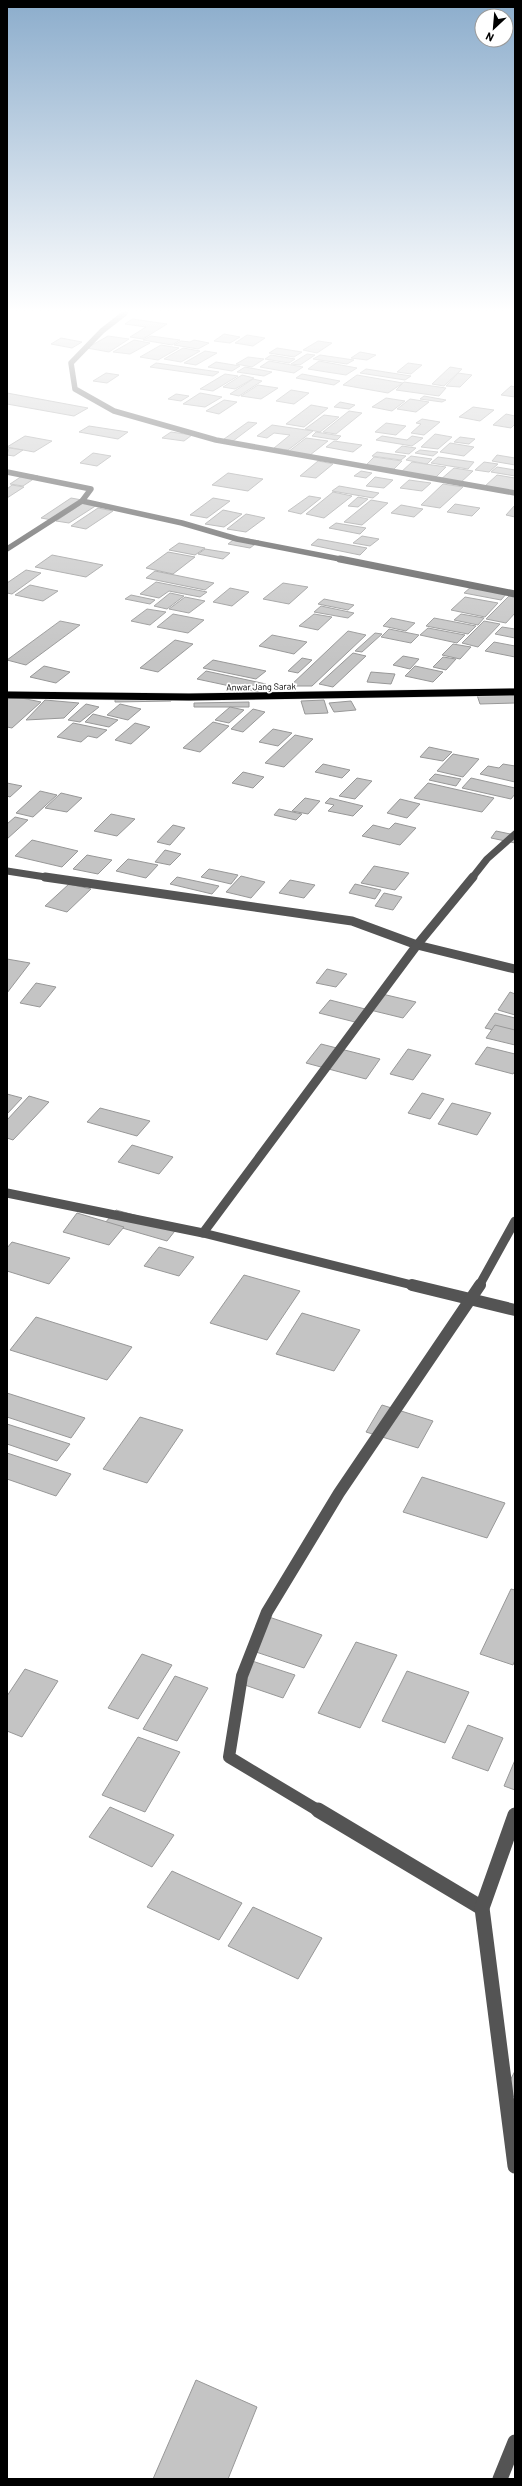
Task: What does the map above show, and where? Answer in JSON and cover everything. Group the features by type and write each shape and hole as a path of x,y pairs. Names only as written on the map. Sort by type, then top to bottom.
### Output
{"main road":[{"name":"Anwar Jang Sarak","path":"7,695 189,697 515,692"}],"street":[{"path":"177,429 216,440 515,493"},
{"path":"7,472 91,489 82,501 7,549"},
{"path":"82,501 182,523 237,538 515,594"},
{"path":"203,1233 417,945 487,859 515,834"},
{"path":"7,871 352,921 417,945 515,969"},
{"path":"7,1193 203,1233 515,1310"},
{"path":"482,1908 229,1757 242,1676 267,1612 339,1493 471,1300 515,1221"},
{"path":"515,1815 482,1908 515,2166"},
{"path":"500,2479 515,2442"}],"building":[{"path":"84,429 109,429 128,432 118,439 79,432"},
{"path":"238,429 249,429 233,441 224,439"},
{"path":"267,429 299,429 313,431 288,450 274,448 290,435 274,433 267,438 257,436"},
{"path":"305,429 324,429 320,432"},
{"path":"327,429 342,429 336,434 323,432"},
{"path":"379,429 403,429 396,435 375,432"},
{"path":"415,429 431,429 424,435 411,433"},
{"path":"171,432 192,435 184,441 162,438"},
{"path":"316,432 341,436 337,440 312,436"},
{"path":"435,434 452,437 438,449 421,447"},
{"path":"25,436 52,441 34,452 7,447"},
{"path":"382,436 407,440 412,436 423,438 412,446 376,440"},
{"path":"460,437 475,439 469,444 454,442"},
{"path":"306,438 328,441 310,455 288,452"},
{"path":"334,441 362,445 353,452 326,447"},
{"path":"450,443 474,447 464,456 440,452"},
{"path":"402,446 416,448 409,454 395,452"},
{"path":"9,448 23,450 14,456 7,455"},
{"path":"420,450 438,452 433,456 415,453"},
{"path":"377,452 406,456 401,460 372,456"},
{"path":"93,453 111,456 97,466 80,463"},
{"path":"497,455 515,458 515,465 492,461"},
{"path":"411,456 432,459 427,464 406,460"},
{"path":"374,457 402,461 394,469 366,465"},
{"path":"438,457 474,462 468,469 431,463"},
{"path":"318,461 333,464 316,478 300,476"},
{"path":"412,462 446,467 435,478 400,473"},
{"path":"484,462 498,464 489,472 475,470"},
{"path":"497,467 515,470 515,476 491,472"},
{"path":"454,468 473,471 460,483 440,480"},
{"path":"361,471 372,473 366,478 354,476"},
{"path":"228,473 263,479 248,491 212,485"},
{"path":"25,474 38,476 23,486 10,484"},
{"path":"497,475 515,478 515,492 484,487"},
{"path":"375,477 393,480 384,488 366,486"},
{"path":"409,480 431,483 422,491 400,488"},
{"path":"443,484 463,487 440,508 421,505"},
{"path":"12,485 24,487 7,498 7,489"},
{"path":"339,486 379,493 373,498 332,491"},
{"path":"333,492 352,496 324,518 306,514"},
{"path":"309,496 321,498 301,514 288,511"},
{"path":"358,497 368,499 358,507 348,506"},
{"path":"71,498 82,500 52,520 41,518"},
{"path":"213,498 230,501 207,518 190,515"},
{"path":"371,500 388,503 362,525 344,522"},
{"path":"84,502 97,505 69,523 56,521"},
{"path":"455,504 480,508 472,516 447,512"},
{"path":"401,505 423,509 414,517 391,513"},
{"path":"515,505 515,517 506,515"},
{"path":"98,508 113,511 86,529 71,526"},
{"path":"223,510 242,514 224,527 205,524"},
{"path":"246,514 265,518 246,532 227,529"},
{"path":"336,523 366,528 360,534 329,528"},
{"path":"362,536 379,539 370,546 353,543"},
{"path":"237,537 259,541 250,548 228,544"},
{"path":"318,539 367,548 360,555 311,545"},
{"path":"179,543 205,548 195,555 169,550"},
{"path":"205,549 230,553 223,559 198,554"},
{"path":"168,552 195,557 173,574 146,568"},
{"path":"52,555 103,565 86,577 35,567"},
{"path":"26,570 41,573 12,594 7,593 7,583"},
{"path":"155,571 214,583 205,590 146,578"},
{"path":"156,582 207,592 200,597 169,591 159,598 140,594"},
{"path":"283,583 308,587 289,604 263,599"},
{"path":"30,585 58,591 43,601 15,595"},
{"path":"471,587 507,593 501,600 464,593"},
{"path":"230,588 249,592 232,606 213,602"},
{"path":"170,593 184,596 167,609 154,606"},
{"path":"131,595 155,600 150,604 125,599"},
{"path":"510,595 515,596 515,613 506,623 486,619"},
{"path":"185,597 205,601 189,613 169,609"},
{"path":"465,597 498,603 485,617 451,610"},
{"path":"324,599 354,605 348,610 318,604"},
{"path":"321,606 354,613 348,618 314,612"},
{"path":"147,609 166,612 150,625 131,621"},
{"path":"173,614 204,620 188,633 157,627"},
{"path":"314,614 332,617 318,630 299,626"},
{"path":"461,614 484,618 478,625 454,620"},
{"path":"391,618 415,623 406,631 383,626"},
{"path":"434,618 476,626 468,634 426,626"},
{"path":"60,621 80,625 26,665 7,660"},
{"path":"484,621 500,624 478,647 462,643"},
{"path":"502,627 515,629 515,638 495,634"},
{"path":"428,628 465,635 457,643 420,635"},
{"path":"389,629 419,635 411,643 381,637"},
{"path":"348,631 366,635 312,686 290,686"},
{"path":"375,633 382,634 362,652 355,651"},
{"path":"272,635 307,642 294,654 259,646"},
{"path":"175,640 193,644 158,672 140,668"},
{"path":"494,642 515,646 515,657 485,651"},
{"path":"453,644 471,647 460,659 442,655"},
{"path":"353,653 366,656 333,687 319,684"},
{"path":"403,656 419,659 410,669 393,665"},
{"path":"443,657 456,659 446,670 433,667"},
{"path":"302,658 312,660 298,673 288,671"},
{"path":"213,660 266,671 256,679 203,668"},
{"path":"44,666 70,672 56,683 30,677"},
{"path":"415,666 443,672 433,682 405,676"},
{"path":"206,671 266,684 258,692 197,679"},
{"path":"371,672 395,674 391,684 367,682"},
{"path":"515,694 515,703 480,704 477,695"},
{"path":"115,695 172,695 171,701 115,702"},
{"path":"12,696 41,702 12,728 7,727 7,700"},
{"path":"45,700 79,703 64,718 26,720"},
{"path":"324,700 328,713 305,714 301,701"},
{"path":"351,701 356,710 334,712 329,703"},
{"path":"249,702 249,707 194,707 194,703"},
{"path":"86,704 99,707 80,722 68,720"},
{"path":"120,704 141,709 128,720 107,715"},
{"path":"230,707 244,710 229,723 215,720"},
{"path":"253,709 265,712 243,732 231,729"},
{"path":"93,714 118,720 109,727 85,722"},
{"path":"213,722 229,726 200,752 183,748"},
{"path":"73,723 107,730 97,738 88,736 81,742 57,737"},
{"path":"135,723 150,727 131,744 115,740"},
{"path":"273,729 292,733 278,746 259,742"},
{"path":"295,735 313,739 284,767 265,763"},
{"path":"429,747 452,752 443,761 420,757"},
{"path":"453,754 479,759 463,777 437,771"},
{"path":"323,764 350,770 342,778 315,772"},
{"path":"503,764 515,766 515,782 480,774 488,766 499,768"},
{"path":"243,772 264,777 253,788 232,783"},
{"path":"435,774 461,779 456,786 429,780"},
{"path":"357,778 372,781 355,799 339,796"},
{"path":"471,778 515,788 515,794 511,799 462,788"},
{"path":"7,783 22,786 10,797 7,796"},
{"path":"428,783 494,798 482,812 414,798"},
{"path":"40,791 57,795 33,817 16,813"},
{"path":"61,793 82,798 67,812 45,808"},
{"path":"305,798 320,801 308,814 292,811"},
{"path":"330,798 363,806 353,816 328,811 334,805 325,803"},
{"path":"400,799 420,804 407,818 387,813"},
{"path":"279,809 302,814 296,820 274,815"},
{"path":"111,814 135,819 117,836 94,831"},
{"path":"15,817 28,820 7,839 7,824"},
{"path":"395,823 416,828 400,845 362,836 373,825 389,829"},
{"path":"173,825 185,828 170,845 157,842"},
{"path":"496,831 515,835 515,843 491,838"},
{"path":"32,840 78,851 62,867 15,856"},
{"path":"165,850 181,854 170,865 155,862"},
{"path":"87,855 112,860 98,874 73,869"},
{"path":"128,859 158,865 146,878 116,871"},
{"path":"374,866 409,873 395,890 361,883"},
{"path":"209,869 238,875 231,884 201,877"},
{"path":"241,876 265,882 251,898 226,892"},
{"path":"177,877 219,886 212,894 170,884"},
{"path":"290,880 315,885 304,898 279,893"},
{"path":"69,884 91,889 67,912 45,906"},
{"path":"355,884 381,890 375,899 349,893"},
{"path":"384,893 402,897 393,910 375,906"},
{"path":"7,959 30,963 7,993"},
{"path":"327,969 347,974 336,987 316,983"},
{"path":"36,983 56,987 40,1007 20,1003"},
{"path":"510,992 515,994 515,1015 498,1010"},
{"path":"378,993 416,1002 403,1018 366,1009"},
{"path":"330,1000 373,1011 363,1024 319,1013"},
{"path":"495,1013 515,1018 515,1035 485,1028"},
{"path":"495,1025 515,1030 515,1045 486,1038"},
{"path":"321,1044 380,1059 366,1079 306,1063"},
{"path":"487,1047 515,1054 515,1071 513,1074 475,1064"},
{"path":"408,1049 431,1055 413,1080 390,1074"},
{"path":"422,1093 444,1099 430,1119 408,1113"},
{"path":"7,1094 22,1098 7,1114"},
{"path":"29,1096 49,1102 13,1140 7,1138 7,1120"},
{"path":"452,1103 491,1113 477,1135 438,1124"},
{"path":"100,1108 150,1121 137,1136 87,1122"},
{"path":"132,1145 173,1157 159,1174 118,1162"},
{"path":"116,1210 178,1227 167,1241 105,1223"},
{"path":"77,1213 124,1227 109,1245 63,1232"},
{"path":"12,1242 70,1258 49,1284 7,1271 7,1248"},
{"path":"159,1247 194,1257 179,1276 144,1266"},
{"path":"244,1275 300,1291 267,1340 210,1323"},
{"path":"302,1313 360,1330 334,1371 276,1354"},
{"path":"36,1317 132,1347 107,1380 10,1350"},
{"path":"7,1393 85,1418 71,1438 7,1417"},
{"path":"382,1405 433,1421 418,1448 366,1432"},
{"path":"140,1417 183,1430 147,1483 103,1469"},
{"path":"7,1424 70,1444 57,1461 7,1444"},
{"path":"7,1453 71,1474 56,1496 7,1479"},
{"path":"422,1477 505,1503 487,1538 403,1512"},
{"path":"511,1589 515,1590 515,1660 513,1665 480,1654"},
{"path":"269,1617 322,1635 304,1668 250,1650"},
{"path":"356,1642 397,1655 360,1728 318,1713"},
{"path":"142,1654 172,1665 138,1719 108,1708"},
{"path":"249,1660 295,1675 283,1698 236,1682"},
{"path":"25,1669 58,1681 22,1737 7,1731 7,1696"},
{"path":"407,1671 469,1692 445,1743 382,1721"},
{"path":"175,1676 208,1688 177,1741 143,1729"},
{"path":"468,1725 503,1738 488,1771 452,1758"},
{"path":"138,1737 180,1752 145,1812 102,1795"},
{"path":"515,1760 515,1790 504,1786"},
{"path":"110,1807 174,1835 152,1867 89,1837"},
{"path":"172,1871 242,1903 219,1940 147,1907"},
{"path":"253,1907 322,1938 298,1979 228,1946"},
{"path":"515,2071 515,2097 504,2092"},
{"path":"196,2380 257,2407 228,2479 153,2479"}]}
